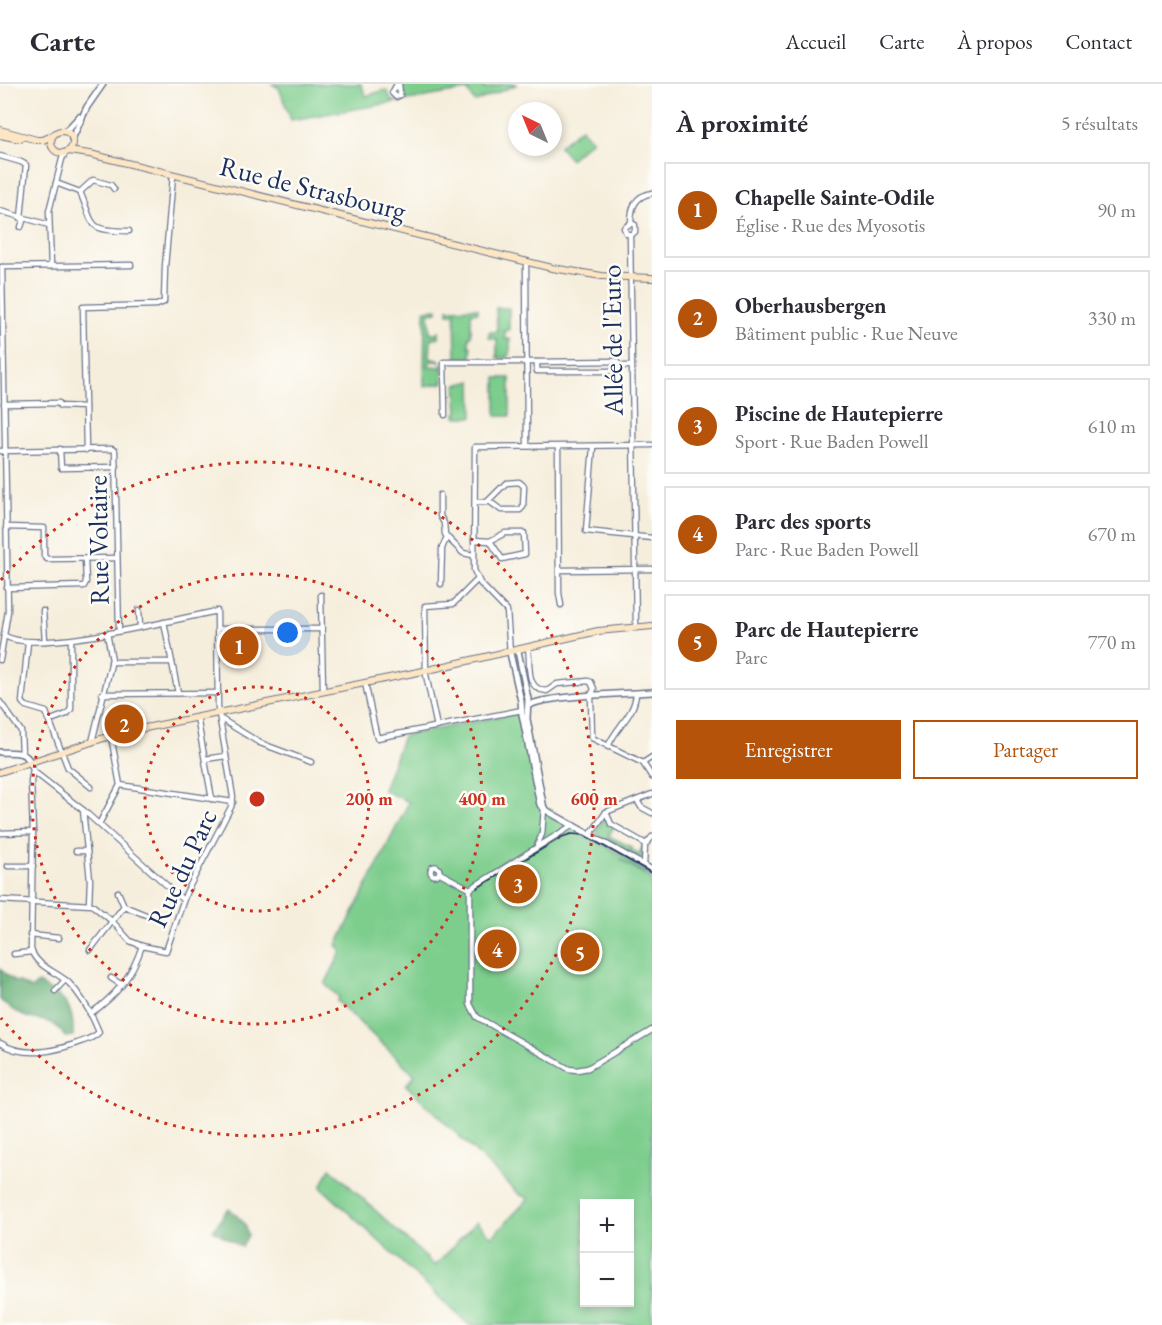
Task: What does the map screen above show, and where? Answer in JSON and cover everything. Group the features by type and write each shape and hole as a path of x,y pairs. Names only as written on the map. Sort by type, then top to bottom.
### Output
{"main road":[{"path":"0,130 38,140 63,131 69,134 72,141 64,154 52,147 0,135"},
{"path":"52,136 52,147"},
{"name":"Rue de Strasbourg","path":"72,141 90,154"},
{"name":"Rue de Strasbourg","path":"64,154 90,154 552,268 602,276 652,278"},
{"path":"0,772 111,736 197,717 220,716 323,691 510,653 598,631 652,626"}],"street":[{"path":"63,131 73,124 103,84"},
{"path":"72,141 87,107"},
{"path":"51,266 49,211 64,154"},
{"path":"0,156 21,162 26,167 21,227"},
{"path":"3,451 86,450 84,307 157,305 164,302 173,176"},
{"path":"80,192 93,180 111,185 114,189"},
{"path":"56,183 80,192 92,224 108,231 129,231"},
{"name":"Allée de l'Euro","path":"636,627 630,235 636,232 637,228 631,223 631,211 635,202 643,195 652,193"},
{"path":"0,211 49,225"},
{"path":"526,261 527,446"},
{"path":"0,660 5,636 7,588 1,267 131,265"},
{"path":"445,415 444,362 616,361 620,366"},
{"path":"537,362 537,371 615,371 620,366 631,366"},
{"path":"584,371 585,362"},
{"path":"4,404 85,407"},
{"path":"652,445 475,447 473,555 477,580 507,610 510,653 525,709 539,802 544,808 652,870"},
{"path":"558,447 561,605"},
{"path":"593,447 586,531 652,538"},
{"path":"60,449 61,468 116,467"},
{"name":"Rue Voltaire","path":"86,450 115,450 119,631"},
{"path":"475,502 489,501 507,483 519,482 524,486 523,504 520,510 501,510 489,501"},
{"path":"440,495 440,516 444,523 445,534 463,553 473,555"},
{"path":"6,527 43,527 47,559 117,558"},
{"path":"474,540 490,541 505,533 524,533 525,554 502,559 490,541"},
{"path":"441,584 442,548 447,537"},
{"path":"7,588 84,586 86,582 85,560"},
{"path":"560,570 652,569"},
{"path":"436,727 426,671 425,606 453,604 477,580"},
{"path":"321,595 323,691"},
{"path":"139,610 140,626"},
{"path":"43,611 45,641"},
{"path":"5,636 28,642 71,640 217,611 218,693 232,802 120,785"},
{"path":"164,622 178,693"},
{"path":"218,629 322,629"},
{"path":"92,741 112,656 107,633"},
{"path":"51,720 67,714 71,709 71,640"},
{"path":"28,642 22,702 26,706 45,710 69,768 91,787"},
{"path":"528,648 529,675 539,690 545,691 557,684 588,681 593,686 591,736 608,747 643,763 652,777"},
{"path":"518,651 528,699 525,709"},
{"path":"111,662 172,662"},
{"path":"365,683 377,738 525,709 533,703 549,700 652,692"},
{"path":"102,694 218,693"},
{"path":"608,747 611,738 632,711 636,693"},
{"path":"0,702 21,731 22,754"},
{"path":"220,716 260,743 311,762"},
{"path":"197,717 212,799"},
{"path":"99,824 120,785 111,736"},
{"path":"0,752 22,754 27,757 33,770 31,952 38,962 65,980 79,995 98,1030 98,1034 93,1037 51,1051 20,1051 0,1043"},
{"path":"10,753 16,767"},
{"path":"205,759 226,756"},
{"path":"643,763 652,757"},
{"path":"33,770 83,810 183,900"},
{"path":"590,835 606,812 652,794"},
{"path":"637,800 641,807 652,813"},
{"name":"Rue du Parc","path":"142,946 166,951 183,900 232,802"},
{"path":"536,848 543,832 544,808"},
{"path":"83,810 90,880 89,904"},
{"path":"606,812 611,824 646,844"},
{"path":"470,889 573,825"},
{"path":"0,826 1,833 33,832"},
{"path":"543,832 553,838"},
{"path":"644,866 646,844 652,837"},
{"path":"76,851 87,851"},
{"path":"8,866 33,866"},
{"path":"440,873 470,889"},
{"path":"470,889 470,1004 477,1017 568,1069 583,1070 605,1055 612,1055 652,1030"},
{"path":"118,892 124,906 146,915"},
{"path":"0,900 89,904 113,922 127,939 142,946 133,970 122,985 108,1001 90,1014"},
{"path":"90,950 124,906"},
{"path":"30,935 59,938"},
{"path":"14,954 31,952"},
{"path":"111,978 122,985"},
{"path":"55,991 65,980"}],"green space":[{"path":"272,84 361,84 366,96 385,90 388,91 391,100 396,102 406,97 402,84 481,84 485,89 502,84 518,84 475,102 467,90 291,120 279,88"},
{"path":"581,128 592,140 570,159 562,150 562,144"},
{"path":"478,308 478,312 471,313 469,346 471,347 471,358 456,358 455,313 448,313 448,309"},
{"path":"496,308 509,308 509,330 505,331 505,339 510,339 510,355 507,355 507,358 497,358 497,339 489,338 489,332 497,332"},
{"path":"437,309 437,312 429,313 430,333 438,333 439,330 439,337 431,338 430,358 440,361 430,361 429,366 441,367 442,363 443,383 424,386 425,310"},
{"path":"496,378 510,378 510,416 496,416"},
{"path":"472,381 473,417 456,417 458,413 456,385"},
{"path":"517,713 542,810 586,837 587,835 652,872 652,876 620,859 652,879 652,1325 469,1325 321,1187 330,1168 435,1266 476,1222 492,1237 529,1198 520,1195 406,1085 415,1075 337,1001 339,997 325,984 342,951 337,945 409,802 383,790 403,736"},
{"path":"606,815 614,827 608,836 631,847 639,854 642,848 643,861 598,835 596,831"},
{"path":"0,969 15,982 31,989 38,983 60,998 72,1016 73,1036 65,1037 55,1025 20,1014 0,1000"},
{"path":"230,1209 245,1224 248,1235 242,1247 213,1230"}],"tram line":[{"path":"477,888 562,837 571,834 584,835 652,873"}],"place":[{"name":"Chapelle Sainte-Odile","path":"239,646"},
{"name":"Oberhausbergen","path":"124,724"},
{"name":"Piscine de Hautepierre","path":"518,884"},
{"name":"Parc des sports","path":"497,949"},
{"name":"Parc de Hautepierre","path":"580,952"}]}
